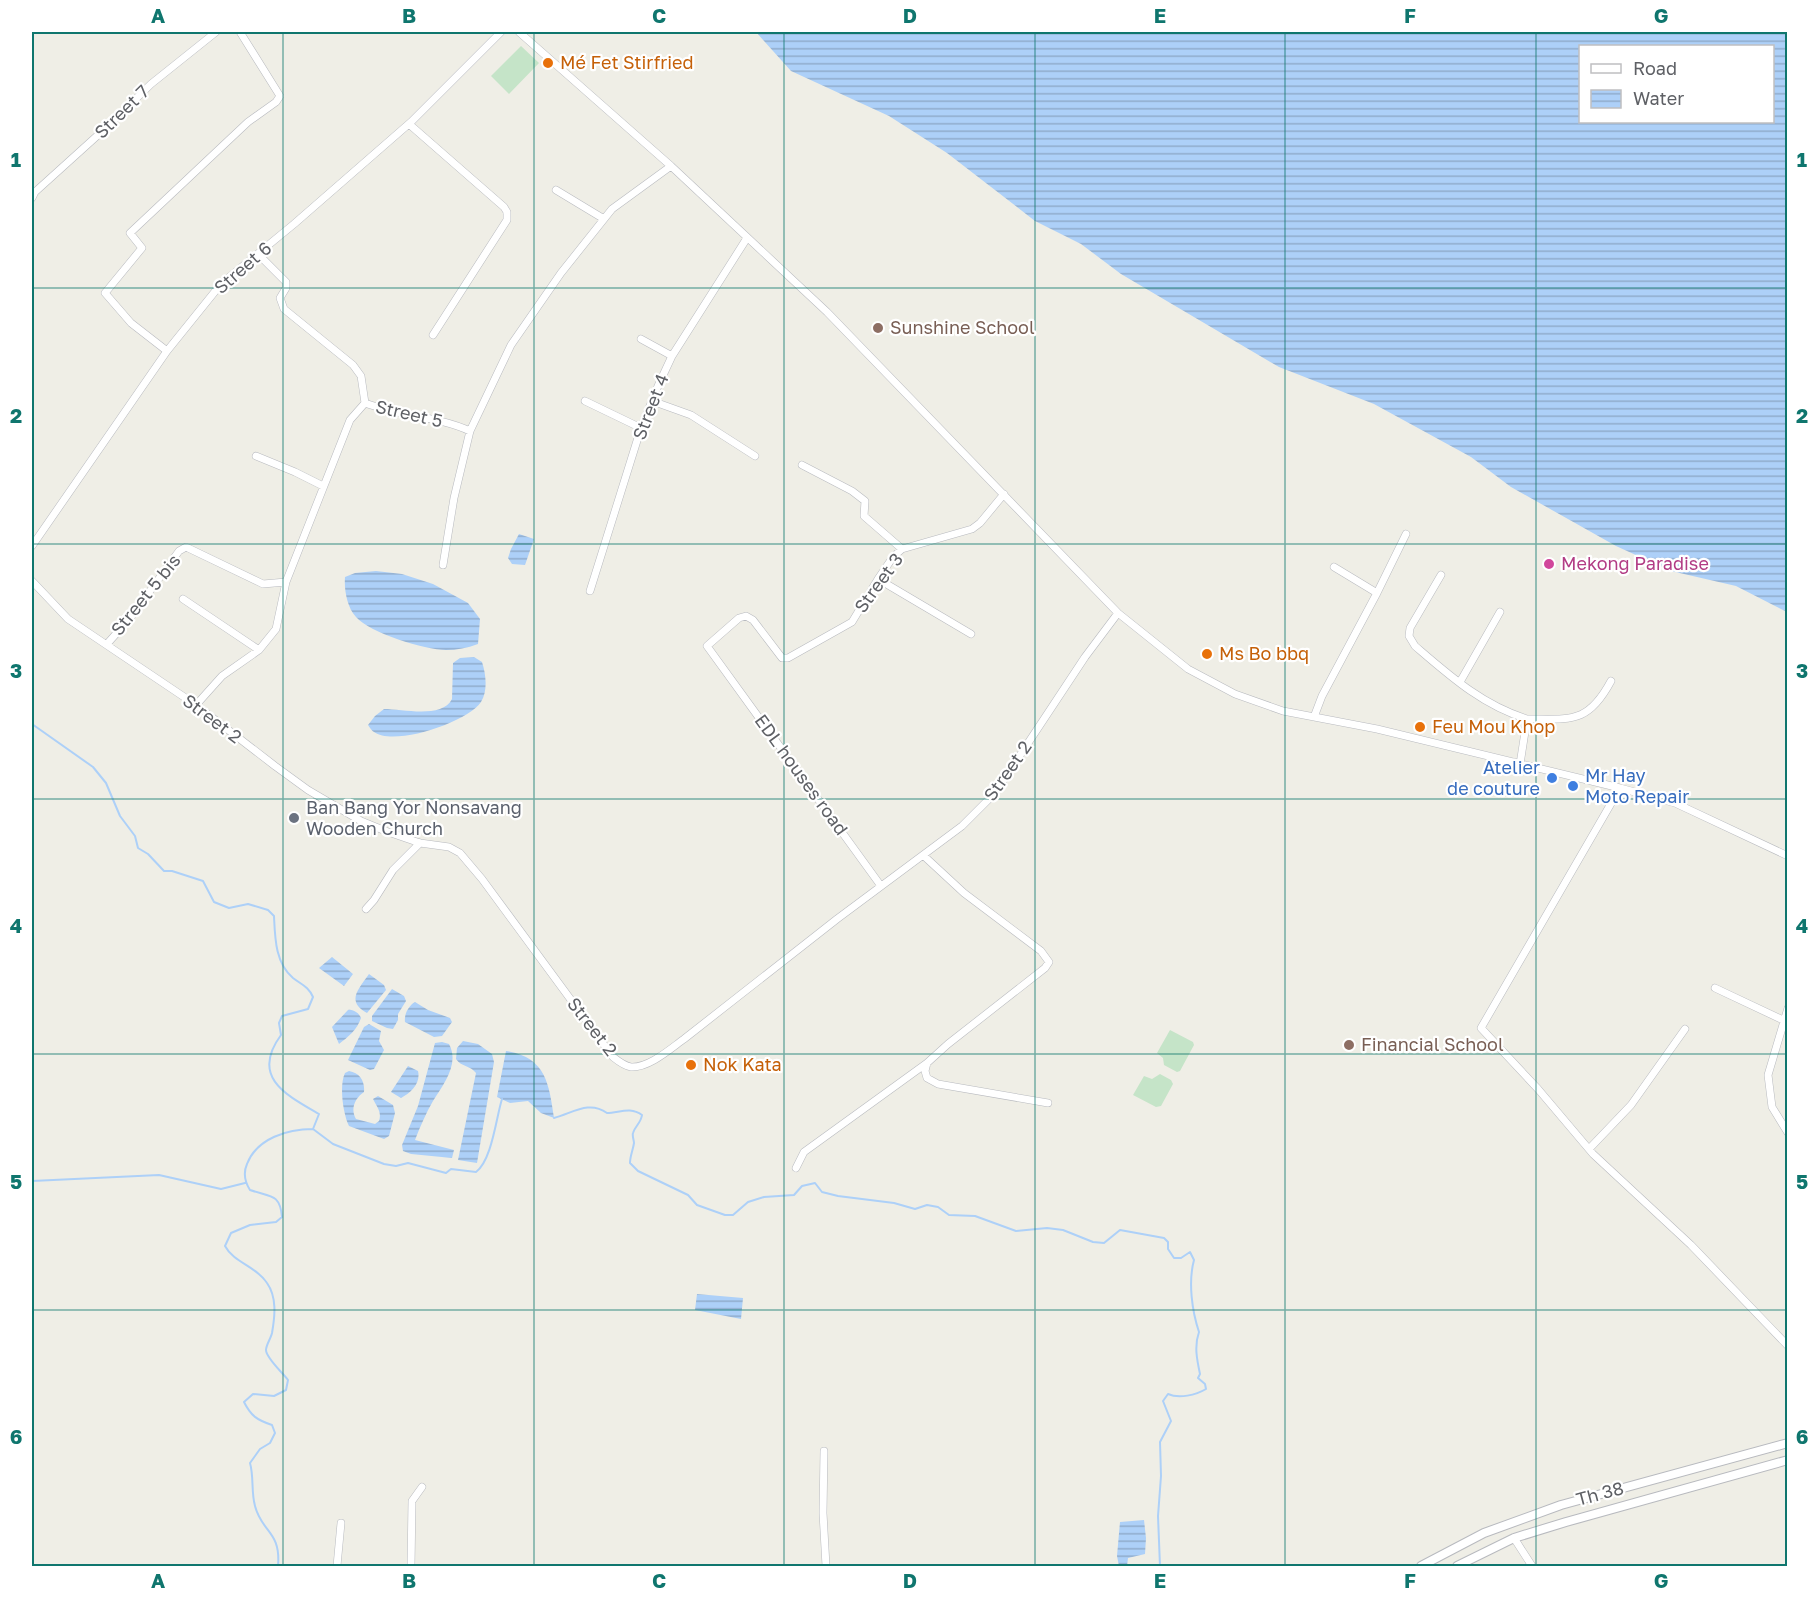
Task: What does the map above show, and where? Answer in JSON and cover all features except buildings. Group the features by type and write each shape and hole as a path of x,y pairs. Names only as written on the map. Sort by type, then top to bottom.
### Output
{"street":[{"name":"Street 7","path":"32,198 35,192 151,84 216,32"},
{"path":"167,351 131,323 105,292 142,248 130,233 280,96 240,32"},
{"name":"Street 6","path":"32,546 167,351 221,284 409,124 501,32"},
{"path":"519,32 671,165 827,312 1118,613 1180,663 1235,694 1283,711 1377,729 1675,803 1788,856"},
{"path":"409,124 507,212 507,220 434,335"},
{"path":"443,565 454,498 470,430 511,345 561,273 612,209 671,165"},
{"path":"556,190 604,219"},
{"name":"Street 4","path":"590,591 641,428 672,356 747,238"},
{"path":"258,254 286,282 286,288 280,298 284,309 352,365 361,376 365,403"},
{"path":"641,339 672,356"},
{"path":"585,401 641,428"},
{"path":"652,401 691,415 756,456"},
{"name":"Street 5","path":"196,705 222,676 259,650 276,629 286,582 323,486 350,420 365,403 387,412 458,425 470,430"},
{"path":"256,456 323,486"},
{"path":"802,465 852,491 865,501 864,516 902,549"},
{"name":"Street 3","path":"707,646 739,618 746,616 753,620 782,658 788,658 852,622 893,557 902,549 972,529 980,523 1004,494"},
{"path":"1314,717 1322,696 1406,534"},
{"name":"Street 5 bis","path":"107,644 160,579 179,551 186,547 263,584 286,582"},
{"path":"1334,567 1377,593"},
{"path":"1441,575 1410,627 1409,636 1415,646 1481,698 1504,712 1527,719 1565,719 1578,717 1591,710 1611,681"},
{"path":"878,579 971,634"},
{"name":"Street 2","path":"32,581 68,619 196,705 274,766 333,806 361,821 420,843 449,847 460,853 482,879 613,1057 631,1067 642,1065 684,1039 962,826 994,793 1085,657 1118,613"},
{"path":"183,599 259,650"},
{"path":"1460,682 1500,612"},
{"name":"EDL houses road","path":"707,646 881,886"},
{"path":"1520,764 1527,719"},
{"path":"1620,788 1481,1028 1538,1089 1589,1149 1691,1245 1788,1346"},
{"path":"366,909 393,870 420,843"},
{"path":"796,1168 804,1152 927,1063 1046,968 1048,962 1041,951 964,893 924,856"},
{"path":"1715,988 1783,1020"},
{"path":"1788,1008 1768,1075 1772,1107 1788,1133"},
{"path":"1589,1149 1631,1105 1685,1029"},
{"path":"1780,1030 1788,1033"},
{"path":"927,1063 925,1071 927,1078 938,1084 1048,1103"},
{"name":"Th 38","path":"1421,1566 1484,1533 1561,1505 1788,1443"},
{"path":"824,1450 823,1513 826,1566"},
{"name":"Th 38","path":"1457,1566 1514,1538 1788,1460"},
{"path":"411,1566 412,1502 422,1487"},
{"path":"338,1566 341,1523"},
{"path":"1484,1533 1491,1548"},
{"path":"1514,1538 1532,1566"}],"green space":[{"path":"521,46 539,63 509,94 491,76"},
{"path":"1170,1030 1193,1042 1194,1045 1180,1071 1177,1072 1164,1065 1163,1058 1157,1053"},
{"path":"1160,1074 1171,1080 1173,1084 1161,1106 1156,1107 1133,1095 1144,1076 1152,1079"}],"water":[{"path":"756,32 1787,32 1787,612 1736,586 1671,571 1616,546 1511,487 1471,457 1374,404 1279,367 1121,274 1081,244 1035,221 947,153 889,116 791,71"},
{"path":"519,534 534,539 525,565 512,564 508,558"},
{"path":"376,571 402,574 433,584 468,603 480,619 478,644 458,649 437,649 398,640 363,623 353,613 348,603 345,577 355,573"},
{"path":"474,657 482,662 486,682 483,698 473,710 447,724 413,734 384,736 373,732 368,725 384,709 421,712 440,709 447,705 452,699 453,663 460,658"},
{"path":"332,957 353,974 344,986 319,968"},
{"path":"369,974 384,985 386,990 367,1013 357,1004 356,995"},
{"path":"392,989 404,996 406,1001 393,1029 372,1021 372,1016"},
{"path":"415,1002 428,1010 450,1018 452,1022 442,1036 434,1037 405,1022 407,1011"},
{"path":"348,1010 356,1012 361,1018 355,1030 339,1044 332,1027"},
{"path":"369,1024 381,1031 379,1041 384,1050 374,1069 370,1070 348,1060 364,1027"},
{"path":"463,1041 478,1044 492,1054 494,1062 477,1163 458,1160 476,1073 456,1059 457,1048"},
{"path":"435,1043 449,1044 452,1052 451,1067 415,1140 454,1150 452,1158 411,1154 403,1151 402,1145 418,1106"},
{"path":"506,1051 530,1059 543,1074 550,1094 554,1118 541,1113 528,1101 510,1103 497,1097"},
{"path":"408,1066 418,1071 418,1080 412,1090 401,1098 391,1092"},
{"path":"349,1071 359,1076 364,1084 364,1092 358,1097 354,1108 356,1119 375,1124 379,1121 379,1112 373,1099 378,1096 393,1105 395,1113 389,1136 384,1139 349,1126 342,1092 343,1078"},
{"path":"697,1294 743,1298 741,1319 695,1310"},
{"path":"1144,1520 1145,1554 1128,1558 1127,1566 1119,1566 1117,1556 1120,1522"}],"waterway":[{"path":"32,724 93,767 106,783 120,816 135,836 138,848 148,854 164,871 172,871 203,881 214,902 229,908 248,904 268,910 274,916 277,949 283,965 287,972 307,988 313,997 308,1009 282,1016 279,1023 281,1035 272,1050 269,1062 271,1073 284,1092 319,1114 313,1129 303,1129 274,1137 252,1155 245,1171 248,1187 250,1190 273,1197 279,1204 282,1217 276,1222 250,1225 231,1233 225,1246 234,1257 257,1272 270,1288 274,1300 274,1313 272,1333 266,1350 288,1380 286,1390 274,1396 253,1394 244,1402 255,1417 272,1425 275,1433 270,1443 260,1449 250,1463 255,1506 277,1546 278,1566"},
{"path":"313,1129 333,1144 384,1164 396,1166 408,1163 446,1173 451,1169 476,1172 490,1149 502,1099"},
{"path":"554,1118 587,1108 600,1109 607,1113 629,1110 638,1112 642,1115 633,1133 634,1143 630,1163 638,1171 688,1195 697,1205 725,1215 733,1215 748,1202 764,1197 794,1195 802,1186 815,1183 822,1192 838,1196 894,1203 915,1209 927,1205 938,1207 949,1215 975,1216 1016,1231 1047,1228 1063,1230 1093,1242 1104,1243 1120,1230 1164,1238 1174,1258 1181,1258 1190,1252 1194,1260 1191,1278 1192,1296 1199,1332 1196,1348 1200,1374 1198,1378 1205,1384 1206,1389 1187,1396 1168,1394 1163,1401 1171,1421 1160,1442 1161,1476 1158,1516 1160,1566"},
{"path":"32,1181 159,1175 221,1189 245,1183"}],"place":[{"name":"Mé Fet Stirfried","path":"548,63"},
{"name":"Sunshine School","path":"878,328"},
{"name":"Mekong Paradise","path":"1549,564"},
{"name":"Ms Bo bbq","path":"1207,654"},
{"name":"Feu Mou Khop","path":"1420,727"},
{"name":"Atelier de couture","path":"1552,778"},
{"name":"Mr Hay Moto Repair","path":"1573,786"},
{"name":"Ban Bang Yor Nonsavang Wooden Church","path":"294,818"},
{"name":"Financial School","path":"1349,1045"},
{"name":"Nok Kata","path":"691,1065"}]}
